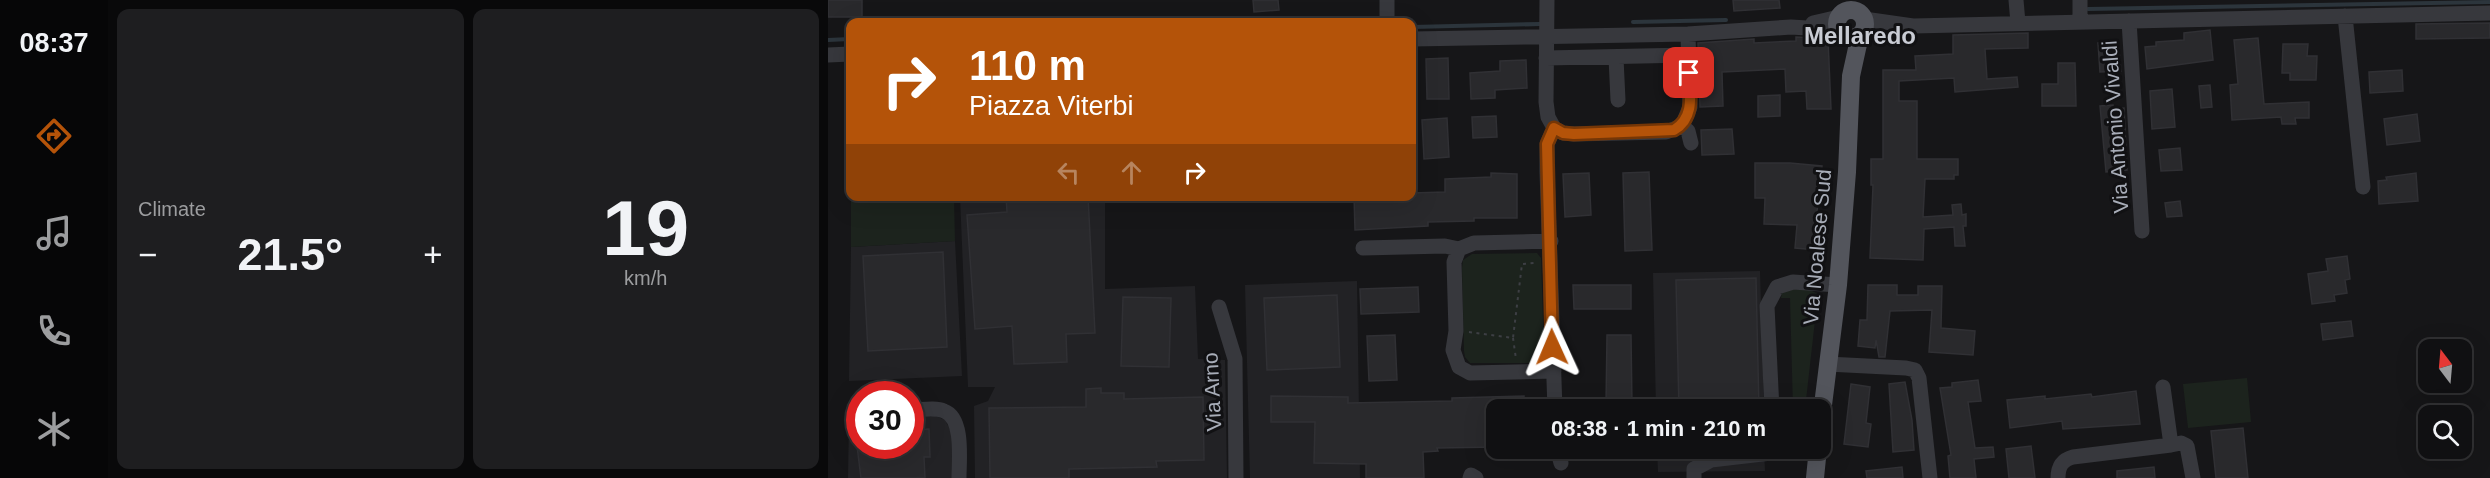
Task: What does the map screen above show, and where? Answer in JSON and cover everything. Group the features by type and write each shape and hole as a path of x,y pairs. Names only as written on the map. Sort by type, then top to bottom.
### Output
{"main road":[{"name":"Via Noalese Sud","path":"1823,399 1838,285 1847,172 1851,76 1850,19"},
{"path":"1815,478 1817,459"}],"street":[{"path":"1387,0 1388,18"},
{"path":"1546,0 1546,102 1548,117 1554,128 1563,133 1666,132 1682,126 1690,108 1688,34"},
{"path":"2016,0 2018,23"},
{"path":"2080,0 2080,21"},
{"path":"1416,39 1688,34 1796,27 1850,19 1900,26 2490,14"},
{"path":"2345,16 2363,187"},
{"name":"Via Antonio Vivaldi","path":"2129,21 2142,231"},
{"path":"828,55 846,54"},
{"path":"1546,58 1689,55"},
{"path":"1616,58 1618,100"},
{"path":"1682,126 1688,131 1691,143"},
{"path":"1554,128 1547,144 1555,399"},
{"path":"1551,242 1474,243 1459,249 1454,262 1454,350 1459,367 1470,373 1554,371"},
{"path":"1363,249 1453,246 1459,249"},
{"path":"1771,399 1767,306 1777,287 1793,282 1838,285"},
{"name":"Via Arno","path":"1219,307 1235,359 1236,478"},
{"path":"1827,364 1915,370 1919,378 1930,478"},
{"path":"2163,387 2171,444"},
{"path":"924,410 943,410 952,415 956,422 959,441 959,478"},
{"path":"2058,478 2059,467 2065,459 2171,444 2187,446 2193,478"},
{"path":"1694,478 1694,469 1711,460 1720,459"}],"path":[{"path":"1517,255 1522,264 1513,338 1517,365"},
{"path":"1522,264 1544,263"},
{"path":"1462,331 1513,338"}],"shaded area":[{"path":"851,201 954,201 955,241 851,247"},
{"path":"960,201 1105,201 1105,289 1195,286 1198,359 1225,360 1227,478 975,478 974,406 988,401 995,387 968,387"},
{"path":"955,241 962,376 849,381 851,247"},
{"path":"1537,253 1541,258 1544,354 1540,360 1533,363 1470,363 1464,351 1463,260 1472,254"},
{"path":"1760,271 1764,399 1656,399 1653,273"},
{"path":"1357,281 1360,478 1250,478 1245,285"},
{"path":"1789,289 1810,290 1818,294 1806,399 1793,399 1790,298 1781,298 1782,293"},
{"path":"2247,378 2251,422 2188,428 2183,384"},
{"path":"924,416 936,416 945,420 952,433 952,478 848,478 848,459 924,459"},
{"path":"1657,459 1764,459 1765,471 1658,472"}],"building":[{"path":"828,0 862,0 862,17 828,17"},
{"path":"1253,0 1278,0 1279,10 1254,12"},
{"path":"1733,0 1779,0 1780,8 1734,11"},
{"path":"2490,23 2490,38 2416,39 2416,24"},
{"path":"2210,30 2213,60 2147,69 2145,47 2156,46 2156,42 2184,40 2184,33"},
{"path":"2028,33 2028,48 1985,49 1987,79 2017,77 2018,87 1955,92 1954,78 1899,81 1899,101 1917,101 1917,159 1958,159 1958,175 1954,175 1954,179 1925,179 1923,217 1953,215 1952,205 1961,204 1962,215 1966,214 1966,226 1963,226 1965,246 1955,246 1954,227 1924,229 1923,260 1870,258 1873,185 1871,185 1871,159 1883,159 1883,70 1916,70 1915,56 1953,54 1953,35"},
{"path":"1796,37 1828,39 1831,109 1807,109 1806,91 1786,92 1785,69 1722,72 1723,106 1700,107 1698,43 1754,39 1754,43 1796,41"},
{"path":"2258,38 2264,104 2309,102 2309,118 2295,118 2296,124 2282,124 2281,117 2232,120 2230,85 2238,84 2234,40"},
{"path":"2118,41 2121,71 2100,72 2098,43"},
{"path":"2283,44 2308,44 2307,56 2317,56 2316,80 2290,80 2290,73 2282,73"},
{"path":"1448,58 1449,99 1427,99 1426,59"},
{"path":"1526,60 1527,88 1495,90 1495,98 1471,99 1470,73 1500,71 1500,61"},
{"path":"2058,63 2075,63 2076,106 2042,106 2042,84 2058,84"},
{"path":"2402,70 2403,91 2370,93 2369,72"},
{"path":"2210,85 2212,107 2201,108 2199,86"},
{"path":"2172,89 2175,127 2152,129 2150,91"},
{"path":"1780,95 1780,116 1758,117 1758,96"},
{"path":"2113,105 2113,109 2124,108 2127,170 2106,172 2100,106"},
{"path":"2417,114 2420,141 2387,145 2384,119"},
{"path":"1496,116 1497,137 1473,138 1472,117"},
{"path":"1447,118 1449,157 1424,159 1422,120"},
{"path":"1732,129 1734,154 1702,155 1701,130"},
{"path":"2180,148 2182,170 2161,171 2159,150"},
{"path":"1755,163 1822,166 1816,221 1819,221 1817,250 1795,248 1797,225 1764,224 1765,198 1755,198"},
{"path":"1649,172 1652,250 1625,251 1623,173"},
{"path":"1491,173 1517,174 1517,218 1474,218 1474,221 1428,222 1428,226 1355,230 1354,201 1416,201 1416,193 1445,192 1445,179 1491,177"},
{"path":"1589,173 1591,215 1565,217 1563,174"},
{"path":"2416,173 2418,201 2379,204 2378,181 2387,180 2386,177"},
{"path":"1006,201 1088,201 1095,333 1066,334 1067,362 1014,364 1012,326 975,329 967,215 1007,212"},
{"path":"2180,201 2182,216 2167,217 2165,203"},
{"path":"943,252 947,347 868,351 863,256"},
{"path":"2347,256 2350,279 2345,280 2347,293 2334,295 2335,301 2312,304 2308,274 2328,271 2326,259"},
{"path":"1756,278 1759,399 1679,399 1676,280"},
{"path":"1573,285 1631,285 1631,309 1574,309"},
{"path":"1868,285 1897,285 1897,295 1918,295 1918,286 1942,286 1941,328 1975,331 1973,355 1929,352 1932,310 1890,311 1885,357 1879,357 1876,340 1875,348 1858,346 1860,320 1867,320"},
{"path":"1418,287 1419,312 1361,314 1360,289"},
{"path":"1337,295 1340,367 1267,370 1264,298"},
{"path":"1123,297 1171,298 1169,367 1121,366"},
{"path":"2351,321 2353,336 2323,340 2321,324"},
{"path":"1395,335 1397,380 1369,381 1367,336"},
{"path":"1607,335 1631,335 1632,399 1606,399"},
{"path":"1978,380 1981,401 1968,402 1975,448 1993,447 1994,457 1974,459 1976,478 1950,478 1948,456 1951,455 1940,388 1952,387 1952,383"},
{"path":"1905,382 1912,420 1914,450 1893,452 1889,384"},
{"path":"1851,384 1870,387 1866,423 1871,424 1868,447 1844,444"},
{"path":"1101,388 1101,393 1124,393 1124,399 1203,397 1204,460 1156,461 1157,467 1069,469 1069,478 990,478 989,408 1086,407 1086,389"},
{"path":"2136,391 2140,424 2063,429 2062,421 2010,428 2007,400 2091,394 2092,397"},
{"path":"1271,396 1348,397 1348,403 1452,401 1452,398 1524,396 1524,399 1486,399 1486,447 1437,448 1438,451 1423,452 1424,478 1366,478 1366,464 1314,463 1315,422 1271,422"},
{"path":"2243,428 2248,478 2216,478 2211,431"},
{"path":"924,429 929,429 930,457 924,457"},
{"path":"2031,446 2035,478 2009,478 2006,449"},
{"path":"924,457 925,478 861,478 859,459 924,459"},
{"path":"1902,467 1903,478 1867,478 1866,471"},
{"path":"2154,467 2155,478 2117,478 2117,471"}],"waterway":[{"path":"2088,9 2490,2"},
{"path":"1633,22 1726,20"},
{"path":"1416,27 1540,24"},
{"path":"828,40 846,39"}],"district":[{"name":"Mellaredo","path":"1860,35"}],"route":[{"path":"1552,347 1551,242 1547,172 1547,144 1550,135 1554,128 1563,133 1574,134 1674,130 1682,126 1690,108 1689,73"}]}
